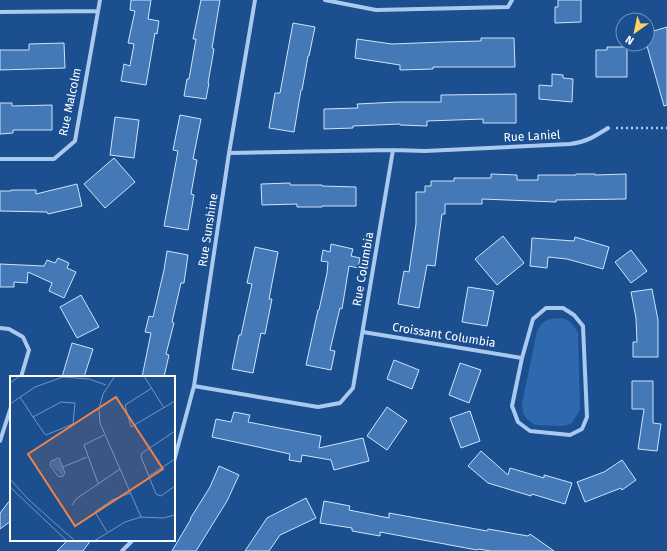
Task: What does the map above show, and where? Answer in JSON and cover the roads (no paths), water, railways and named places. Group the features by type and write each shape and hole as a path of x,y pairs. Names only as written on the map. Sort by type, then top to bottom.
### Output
{"street":[{"name":"Rue Malcolm","path":"0,160 54,159 75,141 100,0"},
{"name":"Rue Sunshine","path":"175,457 194,386 229,153 255,0"},
{"path":"325,0 376,10 508,7 512,0"},
{"path":"0,12 98,11"},
{"name":"Rue Laniel","path":"394,150 425,151 570,144 591,139 608,128"},
{"path":"229,153 394,150"},
{"name":"Rue Columbia","path":"194,386 318,407 340,403 353,388 394,150"},
{"path":"546,308 563,308 574,315 583,326 587,417 582,429 570,435 530,432 518,422 512,406 522,358 533,319 546,308"},
{"path":"0,328 9,329 23,336 29,350 20,376"},
{"name":"Croissant Columbia","path":"363,332 522,358"},
{"path":"0,441 10,410"},
{"path":"122,551 132,541"}]}
